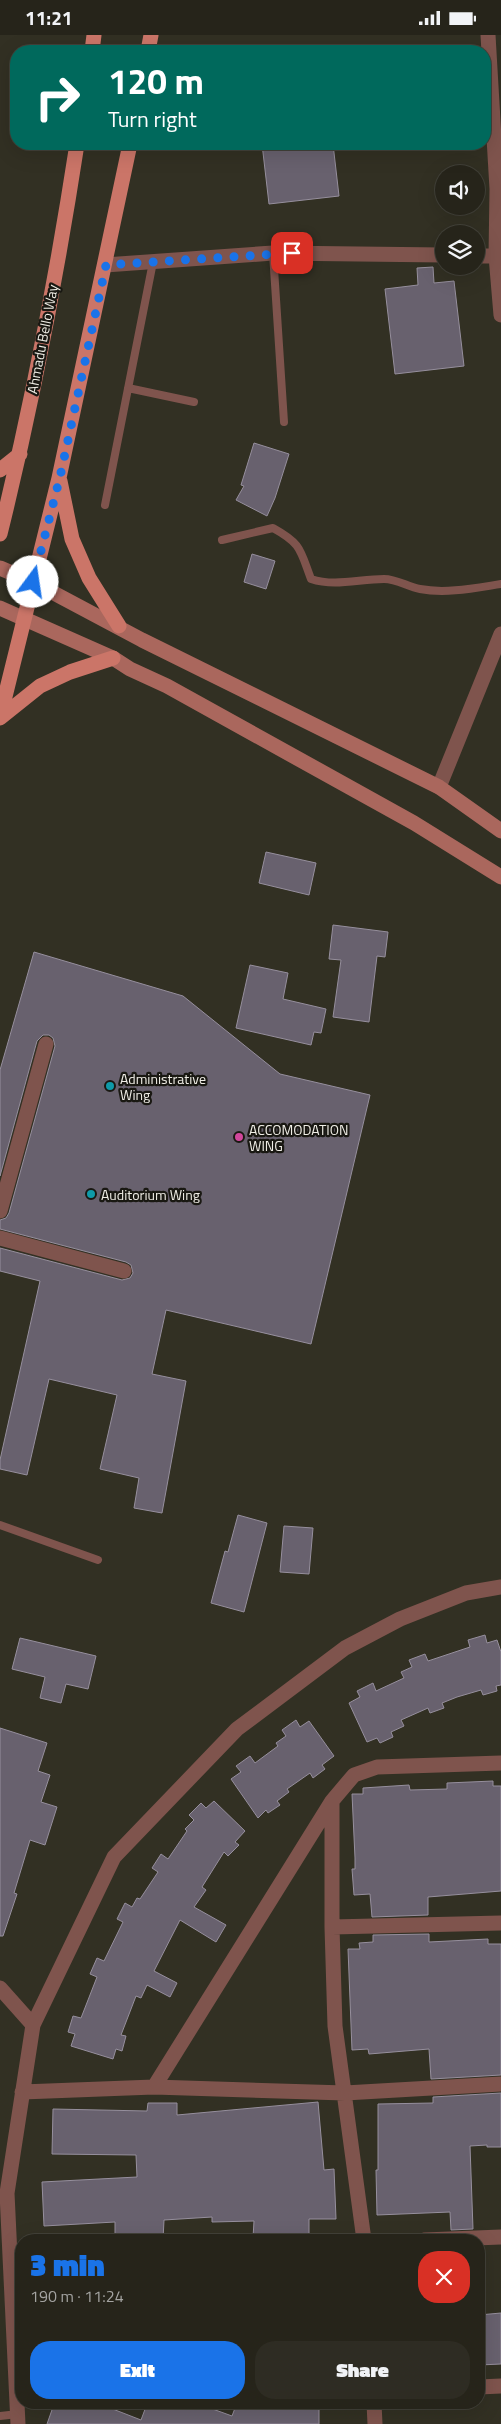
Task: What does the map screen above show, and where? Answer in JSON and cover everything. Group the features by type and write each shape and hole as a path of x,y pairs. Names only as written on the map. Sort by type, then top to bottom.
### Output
{"main road":[{"name":"Ahmadu Bello Way","path":"0,534 20,454 69,199 76,150"},
{"path":"0,717 60,477 129,150"},
{"path":"0,470 20,454"},
{"path":"60,477 72,539 90,577 119,626"},
{"path":"0,717 40,686 70,672 113,658"}],"street":[{"path":"491,81 498,189 498,256 501,315"},
{"path":"106,265 273,253 435,255"},
{"path":"485,256 498,256"},
{"path":"0,568 33,582 119,626 142,640 439,787 501,831"},
{"path":"0,608 113,658 414,823 501,877"},
{"path":"439,787 501,634"},
{"path":"0,1211 46,1044"},
{"path":"0,1239 124,1271"},
{"path":"15,2357 7,2193 33,2025 114,1857 237,1729 345,1648 400,1619 466,1593 501,1587"},
{"path":"154,2087 332,1801 354,1775 377,1767 501,1763"},
{"path":"332,1801 332,1927 335,2026 363,2234"},
{"path":"332,1927 501,1923"},
{"path":"0,1988 33,2025"},
{"path":"22,2091 154,2087 345,2093 501,2084"},
{"path":"485,2238 501,2237"},
{"path":"485,2387 501,2386"},
{"path":"374,2409 375,2424"}],"lane":[{"path":"273,253 284,422"},
{"path":"105,505 153,262"},
{"path":"128,388 194,402"},
{"path":"222,540 273,528 292,539 298,545 311,579 326,583 386,579 399,581 419,589 436,591 501,584"},
{"path":"0,1525 98,1560"},
{"path":"0,2416 18,2419"}],"building":[{"path":"263,150 334,150 339,196 269,204"},
{"path":"433,267 434,283 454,281 464,366 395,374 385,289 418,285 417,268"},
{"path":"254,443 289,454 275,498 267,516 236,500 244,486 241,485"},
{"path":"252,554 275,561 266,589 244,582"},
{"path":"266,852 316,863 309,895 259,883"},
{"path":"333,925 388,932 385,957 377,956 369,1022 333,1017 341,960 329,959"},
{"path":"34,952 183,996 280,1074 370,1095 311,1344 166,1310 152,1374 186,1381 162,1513 134,1508 139,1478 100,1469 117,1395 49,1379 27,1475 0,1469 0,1460 40,1281 0,1271 0,1248 122,1280 130,1278 133,1273 131,1265 126,1262 0,1229 0,1220 6,1218 9,1213 55,1046 53,1038 49,1035 43,1035 37,1041 0,1176 0,1070"},
{"path":"250,965 288,973 283,999 326,1009 321,1033 314,1032 311,1045 236,1028"},
{"path":"238,1515 267,1523 244,1612 211,1603 225,1551 228,1552"},
{"path":"284,1526 313,1528 309,1574 280,1572"},
{"path":"485,1635 487,1643 497,1640 501,1652 501,1685 496,1686 497,1691 483,1695 481,1690 457,1697 442,1703 444,1708 430,1713 428,1708 401,1720 404,1726 391,1732 393,1737 380,1743 377,1738 367,1742 349,1703 360,1697 357,1691 373,1683 376,1691 404,1678 401,1672 412,1667 409,1660 425,1654 428,1661 470,1647 468,1640"},
{"path":"20,1638 96,1656 88,1689 66,1684 61,1703 40,1698 45,1677 12,1669"},
{"path":"296,1720 300,1727 309,1721 334,1756 322,1765 325,1769 313,1778 310,1773 287,1789 289,1792 277,1801 280,1805 268,1813 266,1810 258,1818 231,1779 241,1772 236,1766 250,1756 255,1763 278,1746 276,1743 286,1736 282,1730"},
{"path":"0,1728 47,1743 38,1771 50,1775 41,1802 57,1807 45,1845 30,1840 14,1893 17,1894 3,1936 0,1936"},
{"path":"493,1781 493,1786 501,1786 501,1891 428,1897 428,1915 372,1917 370,1894 354,1895 352,1869 355,1869 355,1858 352,1794 363,1794 363,1788 409,1785 410,1790 447,1789 447,1783"},
{"path":"214,1801 245,1831 235,1842 239,1845 228,1856 224,1852 202,1887 206,1890 194,1907 226,1925 216,1942 180,1920 154,1971 177,1983 170,1997 147,1985 141,1998 136,1996 121,2035 126,2036 122,2051 116,2049 113,2059 71,2046 75,2034 68,2032 73,2016 81,2018 97,1977 90,1974 97,1958 104,1961 123,1922 117,1919 125,1903 132,1907 137,1898 140,1899 158,1872 152,1868 161,1854 168,1859 187,1831 185,1829 194,1820 189,1815 201,1803 206,1808"},
{"path":"429,1934 429,1942 488,1939 488,1944 501,1944 501,2075 431,2079 429,2049 369,2054 368,2049 352,2050 348,1949 360,1949 359,1943 373,1942 373,1935"},
{"path":"501,2093 501,2147 487,2147 487,2145 470,2146 473,2229 451,2230 450,2212 377,2215 378,2104 433,2103 433,2097"},
{"path":"318,2102 324,2170 334,2169 336,2219 309,2219 309,2234 253,2234 254,2221 212,2222 212,2217 164,2220 163,2234 115,2234 115,2222 44,2226 42,2182 137,2177 136,2155 52,2154 53,2109 147,2111 148,2103 177,2103 177,2115"},
{"path":"501,2313 501,2364 485,2365 485,2314"},
{"path":"52,2409 113,2409 141,2420 145,2409 213,2409 232,2416 235,2409 319,2409 319,2424 47,2424"}],"place":[{"name":"Administrative Wing","path":"110,1086"},
{"name":"ACCOMODATION WING","path":"239,1137"},
{"name":"Auditorium Wing","path":"91,1194"}],"route":[{"path":"33,582 60,477 106,265 292,253"}]}
